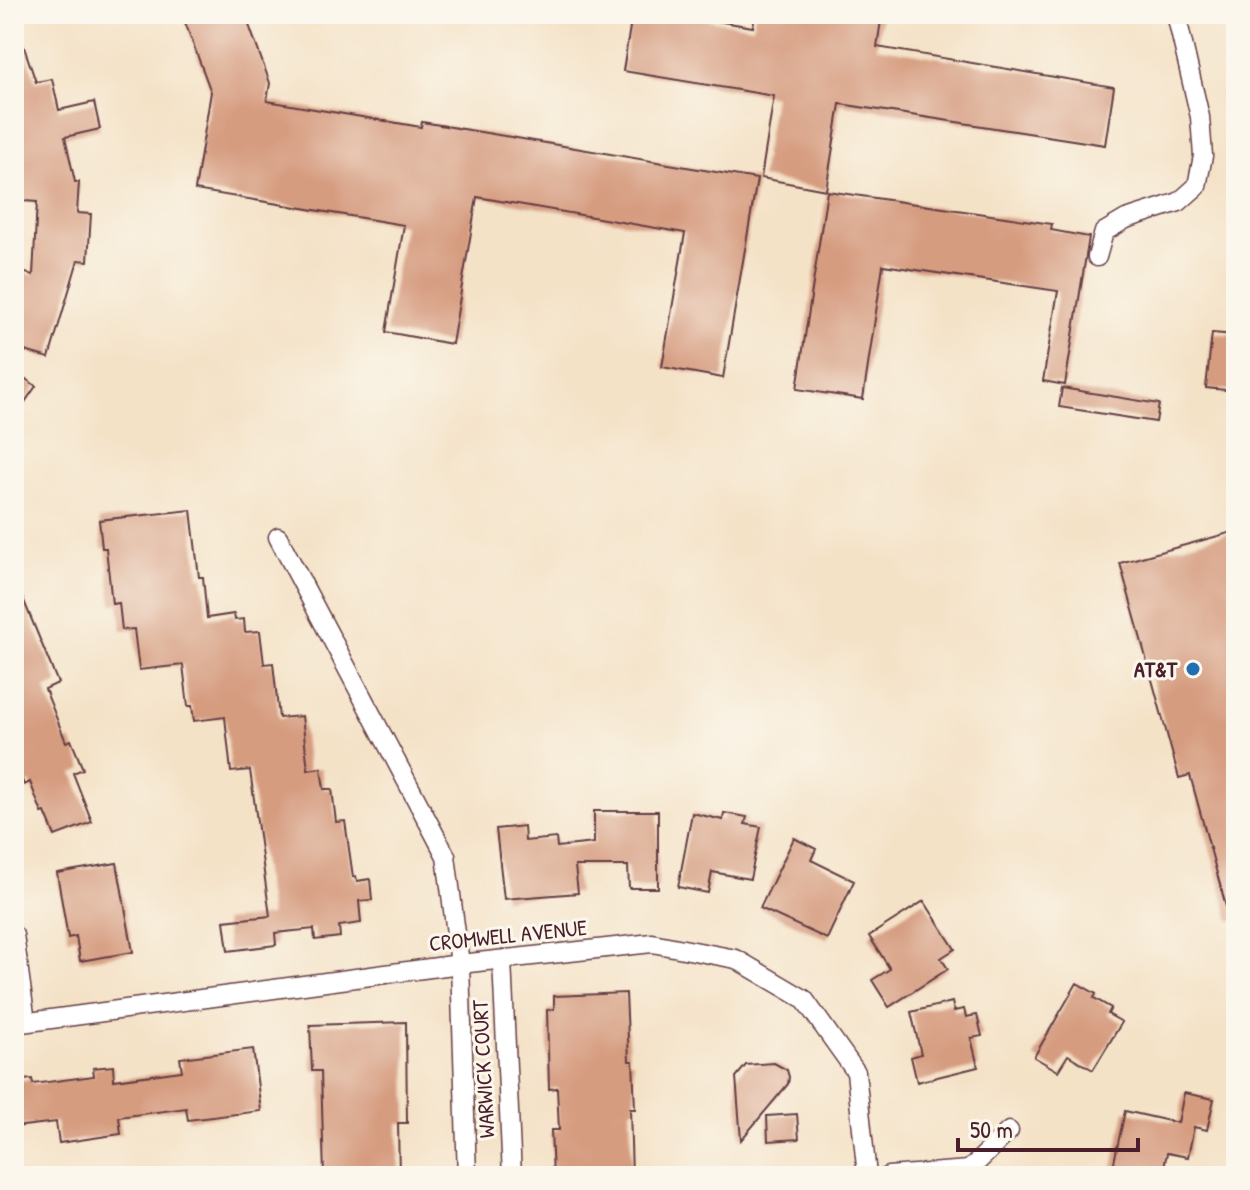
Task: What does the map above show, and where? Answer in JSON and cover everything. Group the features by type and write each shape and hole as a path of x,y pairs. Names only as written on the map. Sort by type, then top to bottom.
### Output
{"street":[{"path":"1097,257 1104,232 1126,219 1179,202 1197,186 1203,156 1200,117 1176,14"},
{"name":"WARWICK COURT","path":"278,537 446,856 460,964 467,1176"},
{"path":"14,935 20,1023"},
{"name":"CROMWELL AVENUE","path":"20,1023 460,964 652,943 736,959 804,999 856,1072 867,1176"},
{"name":"WARWICK COURT","path":"502,960 512,1176"},
{"path":"888,1176 969,1170 1009,1131"}],"building":[{"path":"182,14 245,14 270,83 267,101 421,127 422,122 757,179 723,378 662,367 685,233 477,197 452,344 386,332 404,225 195,190 211,92"},
{"path":"632,14 674,14 753,27 755,14 882,14 877,47 1114,87 1105,145 840,104 826,190 761,178 774,96 623,71"},
{"path":"17,27 36,82 52,79 59,110 94,102 100,129 65,137 75,182 79,182 77,213 91,214 88,261 78,260 49,358 14,348 14,270 33,275 37,202 24,201 24,186 14,140 24,137 14,94 14,28"},
{"path":"827,191 1052,224 1051,230 1089,237 1065,385 1043,381 1058,291 883,265 863,399 797,389"},
{"path":"1212,333 1236,335 1236,391 1206,388"},
{"path":"14,371 36,386 14,418"},
{"path":"1062,388 1159,404 1156,422 1059,407"},
{"path":"191,510 207,618 234,614 235,620 244,619 245,632 260,631 264,664 273,663 279,718 302,716 308,770 321,768 324,789 332,789 336,822 345,821 353,877 356,876 357,881 370,879 372,900 359,901 361,923 339,926 340,937 315,940 314,929 275,933 276,945 228,951 224,921 270,916 250,770 231,772 225,717 194,721 192,706 188,706 183,665 139,670 134,629 122,630 119,603 112,604 106,548 102,548 99,520"},
{"name":"AT&T","path":"1236,531 1236,920 1230,921 1190,775 1179,778 1120,563"},
{"path":"14,577 58,683 45,689 66,742 71,740 83,769 73,773 92,822 55,836 30,782 24,785 14,759"},
{"path":"594,811 658,811 658,888 629,888 628,866 575,866 578,893 504,899 496,829 524,826 525,841 556,838 557,847 594,843"},
{"path":"692,813 723,820 724,813 747,817 745,824 761,827 750,879 712,872 708,893 678,887"},
{"path":"794,838 816,849 811,860 854,881 827,939 760,908"},
{"path":"117,863 133,952 80,961 76,936 68,938 57,873"},
{"path":"924,901 955,949 941,958 948,969 889,1007 872,980 890,969 869,936"},
{"path":"1077,983 1096,994 1094,998 1111,1008 1108,1014 1122,1022 1093,1070 1068,1055 1058,1071 1034,1057"},
{"path":"626,993 635,1109 630,1109 632,1176 553,1176 551,1130 559,1130 557,1088 549,1089 547,1010 554,1009 554,996"},
{"path":"952,1002 954,1011 964,1009 966,1017 977,1015 982,1036 971,1038 978,1067 917,1082 911,1057 921,1054 911,1012"},
{"path":"406,1022 407,1123 398,1123 399,1176 324,1176 321,1071 312,1071 310,1025"},
{"path":"253,1049 261,1111 188,1120 186,1108 119,1117 121,1134 59,1143 56,1122 14,1127 14,1081 32,1079 33,1084 94,1076 93,1068 113,1066 114,1080 182,1071 180,1058"},
{"path":"774,1063 787,1070 788,1084 741,1140 736,1077 746,1065"},
{"path":"1184,1093 1214,1099 1207,1130 1194,1127 1188,1157 1167,1153 1162,1176 1111,1176 1125,1111 1178,1123"},
{"path":"797,1114 799,1139 768,1141 767,1116"}],"place":[{"name":"AT&T","path":"1193,669"}]}
